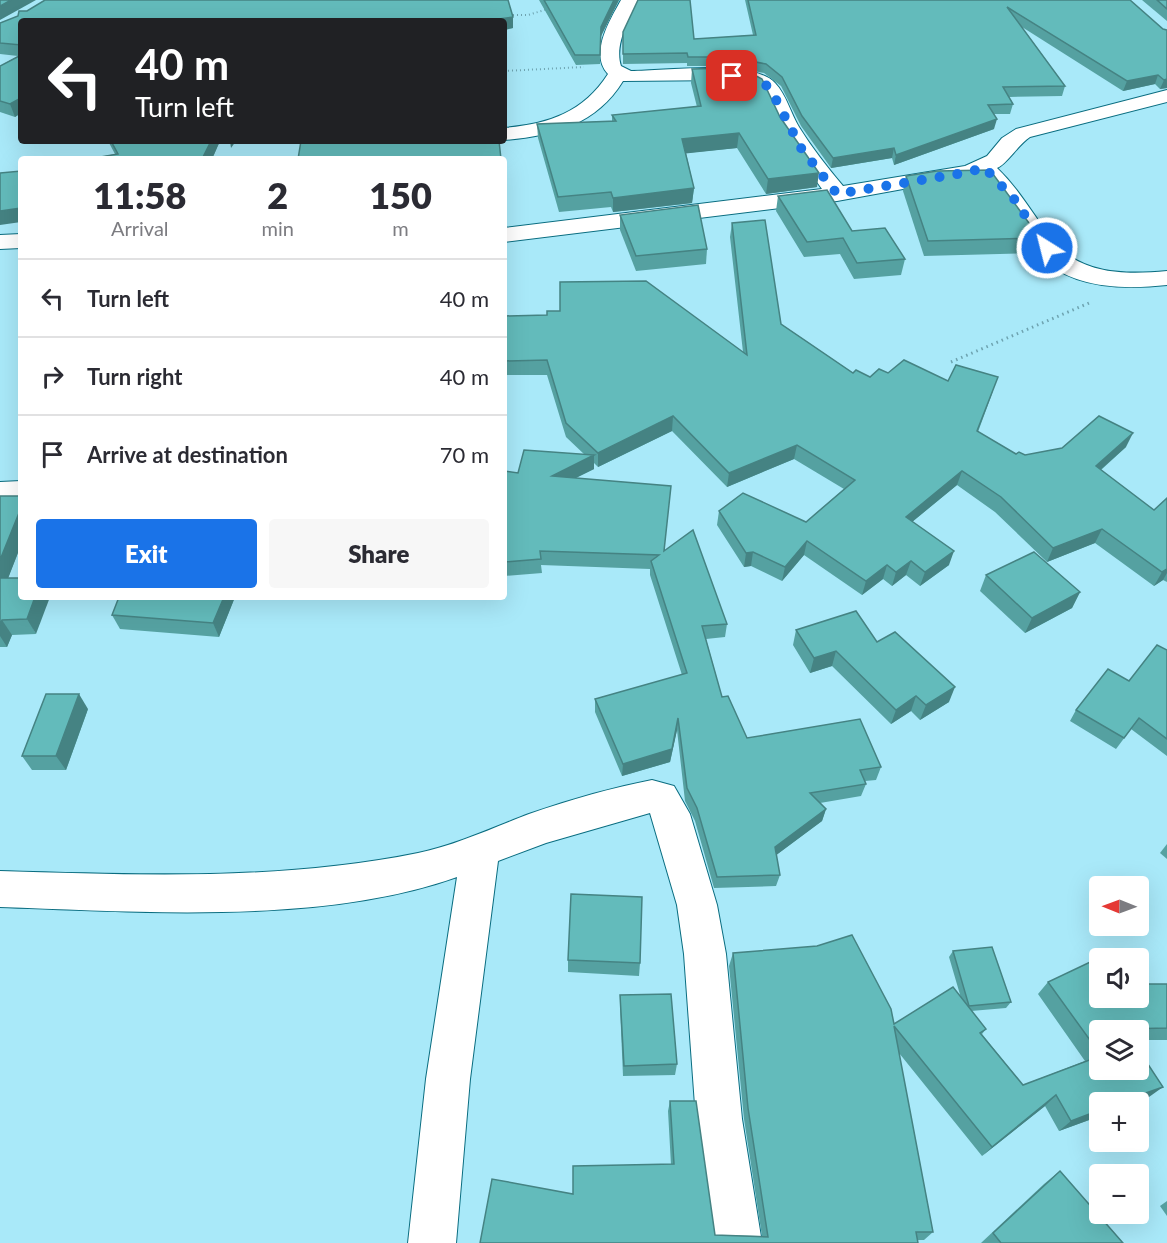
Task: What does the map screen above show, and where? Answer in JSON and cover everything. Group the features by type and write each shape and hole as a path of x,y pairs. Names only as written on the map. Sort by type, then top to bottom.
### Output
{"street":[{"path":"507,134 549,129 565,124 596,104 608,92 615,69 610,54 615,26 630,0"},
{"path":"615,69 638,76 712,74 750,79 765,84 772,92 801,148 837,194"},
{"path":"507,235 837,194 970,172 995,161 1009,142 1023,133 1167,96"},
{"path":"984,167 1014,199 1038,238 1056,258 1076,270 1099,276 1128,279 1167,278"},
{"path":"0,242 18,241"},
{"path":"0,492 18,491"},
{"path":"0,889 209,892 316,886 418,872 480,853 532,830 638,799 652,796 665,800 697,905 704,944 719,1119 738,1243"},
{"path":"432,1243 448,1079 480,853"}],"path":[{"path":"507,15 528,15 554,6"},
{"path":"507,71 615,69"},
{"path":"951,362 1098,300 1128,279"}],"building":[{"path":"0,0 11,0 0,6"},
{"path":"45,0 508,0 513,17 18,18 18,45 0,43 0,23 18,16 19,11 27,11"},
{"path":"544,0 614,0 601,27 600,55 575,55"},
{"path":"638,0 690,0 694,39 756,35 748,0 1130,0 1167,30 1167,79 1164,80 1158,75 1127,81 1007,7 1065,86 1003,87 1013,104 988,105 997,119 896,155 894,148 833,158 802,116 782,77 766,64 730,57 688,57 687,53 623,54 623,32"},
{"path":"1157,0 1167,0 1167,9"},
{"path":"18,57 18,100 10,104 0,101 0,66"},
{"path":"727,68 749,72 762,79 780,117 819,173 768,179 739,133 682,139 694,188 613,198 611,192 558,197 537,124 616,121 612,115 701,106 692,69"},
{"path":"113,144 210,144 204,156 106,156 118,154"},
{"path":"300,144 499,144 501,156 298,156"},
{"path":"990,170 1040,238 928,241 906,176 937,171"},
{"path":"18,171 18,208 0,211 0,173"},
{"path":"827,190 852,231 885,228 905,259 857,263 843,238 807,242 778,196"},
{"path":"698,205 707,249 636,256 620,215"},
{"path":"765,220 781,324 853,373 856,370 870,377 879,369 888,373 904,360 948,381 956,365 998,377 977,431 1016,454 1019,452 1025,455 1062,448 1099,416 1133,433 1096,466 1154,510 1167,498 1167,569 1162,572 1102,529 1053,548 1001,497 962,471 906,517 954,551 925,572 911,561 896,572 887,565 866,581 807,541 785,567 753,552 746,553 719,511 743,493 806,522 855,480 797,445 729,473 673,416 598,453 566,423 547,360 507,361 507,316 547,315 547,311 560,311 560,282 646,281 747,355 732,223"},
{"path":"524,450 594,455 552,476 671,486 664,551 693,530 727,624 702,626 722,697 728,696 747,738 860,719 881,767 860,770 866,784 810,793 826,809 775,847 780,875 717,877 697,808 687,788 678,718 672,749 623,764 595,699 687,673 651,561 659,555 540,551 541,559 507,562 507,471 518,473"},
{"path":"0,496 18,496 18,515 0,560"},
{"path":"1034,552 1080,592 1032,618 986,575"},
{"path":"0,578 18,578 18,600 34,600 27,619 2,620 0,625"},
{"path":"118,600 223,600 213,623 112,615"},
{"path":"856,611 877,642 895,632 955,687 926,705 916,696 896,710 836,651 814,658 796,630"},
{"path":"1157,645 1167,650 1167,739 1139,718 1124,738 1076,710 1108,669 1129,681"},
{"path":"46,694 79,694 56,756 22,756"},
{"path":"571,894 642,897 640,963 568,960"},
{"path":"852,935 891,1009 894,1024 953,987 986,1029 980,1033 1023,1085 1089,1060 1089,1080 1149,1080 1149,1066 1163,1087 1149,1092 1089,1092 1089,1114 1071,1121 1056,1095 992,1147 894,1026 933,1232 916,1232 918,1243 480,1243 492,1179 573,1194 573,1166 674,1164 670,1101 696,1101 715,1235 768,1237 748,1108 733,953 817,946"},
{"path":"992,947 1011,1002 969,1006 953,951"},
{"path":"1089,963 1089,1008 1149,1008 1149,984 1167,984 1167,1028 1149,1028 1149,1020 1089,1020 1089,1039 1048,982"},
{"path":"671,994 677,1064 624,1066 620,995"},
{"path":"1060,1171 1089,1204 1089,1224 1106,1224 1123,1243 1001,1243 993,1233"}],"route":[{"path":"732,76 765,84 772,92 786,123 801,148 837,194 970,172 984,167 1014,199 1038,238 1047,248"}]}
